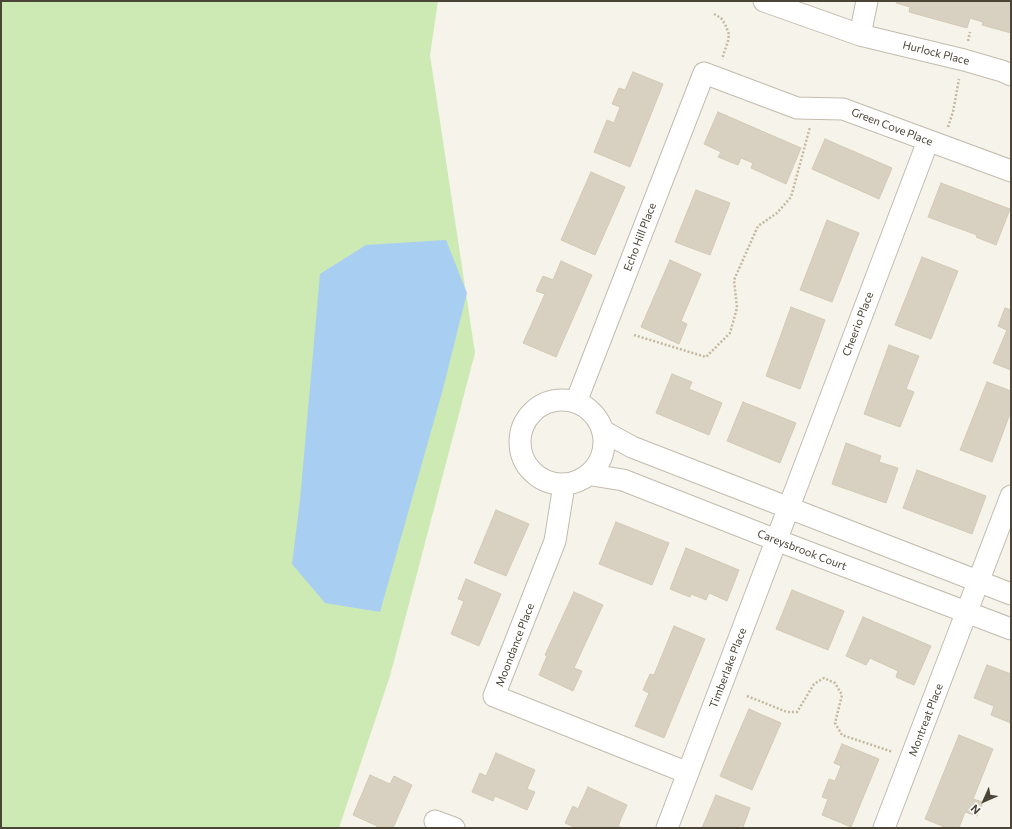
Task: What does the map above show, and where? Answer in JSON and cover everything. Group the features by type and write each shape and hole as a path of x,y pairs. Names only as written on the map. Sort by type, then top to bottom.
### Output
{"street":[{"name":"Hurlock Place","path":"764,1 860,35 1002,70 1011,75"},
{"path":"860,35 867,1"},
{"name":"Green Cove Place","path":"712,68 797,108 843,109 1011,171"},
{"name":"Echo Hill Place","path":"576,402 712,68"},
{"name":"Cheerio Place","path":"788,508 935,143"},
{"path":"552,401 576,402 586,407 597,417 603,430 605,442 603,456 592,475 578,482 564,485 550,484 537,477 523,460 519,446 521,432 527,418 538,407 552,401"},
{"path":"603,430 632,447 1011,594"},
{"name":"Careysbrook Court","path":"592,475 623,480 1011,629"},
{"name":"Moondance Place","path":"564,485 555,541 494,696 688,773"},
{"name":"Montreat Place","path":"884,828 1011,496"},
{"name":"Timberlake Place","path":"667,828 788,508"}],"path":[{"path":"712,68 728,42 728,34 725,24 721,18 714,14"},
{"path":"935,143 945,133 953,112 956,88 970,32"},
{"path":"634,334 706,357 730,334 737,308 734,280 758,226 777,213 791,197 812,121"},
{"path":"747,696 787,712 797,712 814,684 824,678 835,683 842,695 835,723 842,735 911,758"}],"green space":[{"path":"1,1 438,1 430,55 475,353 390,676 339,828 1,828"}],"water":[{"path":"446,240 467,293 443,389 380,612 325,603 292,564 300,500 320,274 366,245"}],"building":[{"path":"897,1 1011,1 1011,33 982,25 983,22 970,18 967,28 909,12 910,7 896,3"},
{"path":"633,72 663,84 630,167 594,152 607,120 614,123 620,107 612,104 619,88 625,90"},
{"path":"718,112 801,148 786,184 751,168 753,163 741,158 738,165 718,157 721,152 704,144"},
{"path":"825,139 892,168 879,199 812,169"},
{"path":"591,172 625,187 595,255 561,240"},
{"path":"941,183 1010,209 996,245 976,237 977,235 928,217"},
{"path":"696,190 730,203 710,255 675,242"},
{"path":"827,220 859,233 832,302 800,290"},
{"path":"922,257 958,271 931,339 895,325"},
{"path":"670,260 701,274 681,321 687,324 679,344 641,327"},
{"path":"561,261 592,275 556,357 523,343 545,294 536,291 543,276 553,280"},
{"path":"791,307 825,320 800,389 766,376"},
{"path":"1005,308 1011,310 1011,370 993,363 1007,330 998,326"},
{"path":"889,345 919,356 906,389 914,392 900,427 864,414"},
{"path":"672,374 692,382 689,389 722,403 709,435 656,413"},
{"path":"987,382 1011,391 1011,411 992,462 960,450"},
{"path":"743,402 796,423 780,463 727,441"},
{"path":"846,443 881,456 879,462 898,468 886,503 832,484"},
{"path":"917,470 986,496 972,534 903,508"},
{"path":"496,510 529,524 506,576 474,563"},
{"path":"616,522 669,543 652,585 599,564"},
{"path":"686,548 739,570 727,601 709,593 706,600 691,594 690,597 670,589"},
{"path":"466,579 501,594 479,646 451,634 464,601 458,599"},
{"path":"792,590 844,611 828,650 776,629"},
{"path":"574,592 603,605 574,668 582,671 573,691 539,675 547,656 545,655"},
{"path":"863,617 931,646 914,685 896,677 898,671 870,658 866,665 846,656"},
{"path":"674,626 705,639 664,738 635,726 649,693 643,690 650,674 654,675"},
{"path":"987,665 1011,674 1011,723 991,715 994,706 974,698"},
{"path":"749,709 781,723 752,790 720,776"},
{"path":"959,735 993,749 973,799 983,802 977,816 965,812 959,828 947,828 925,819"},
{"path":"842,744 879,759 851,827 822,815 828,799 822,797 829,779 835,781 841,766 834,763"},
{"path":"496,753 535,770 527,789 535,792 527,810 495,796 493,801 472,792 480,773 486,776"},
{"path":"370,775 390,784 394,776 412,785 393,828 376,828 377,826 353,815"},
{"path":"588,787 627,805 618,826 623,828 576,828 565,823 573,806 578,809"},
{"path":"716,795 750,808 743,827 740,825 739,828 702,828"}]}
